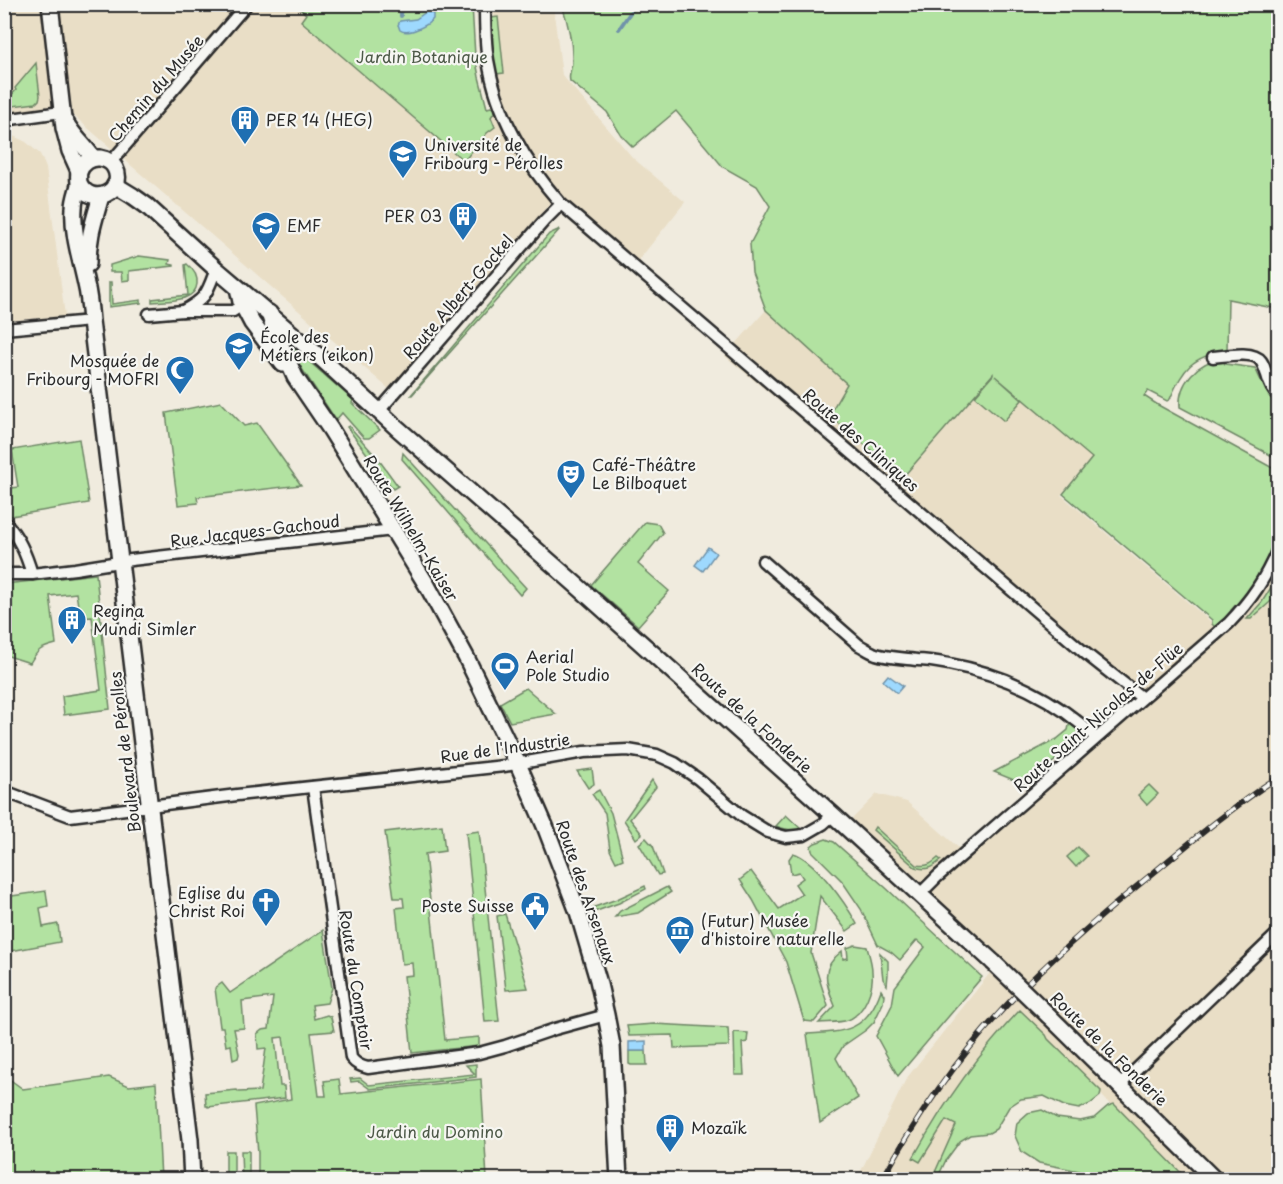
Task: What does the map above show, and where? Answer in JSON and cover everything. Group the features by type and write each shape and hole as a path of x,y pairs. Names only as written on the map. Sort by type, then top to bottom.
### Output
{"main road":[{"path":"50,4 61,112 66,140 81,187 88,194 101,196 109,193 115,185 117,174 111,162 102,158 93,158 83,164 79,177"},
{"path":"61,112 72,134 85,146 93,158"},
{"name":"Boulevard de Pérolles","path":"79,177 74,217 87,288 190,1140 192,1179"},
{"path":"115,185 147,207 238,288 247,302 252,323 275,355 295,377"},
{"name":"Boulevard de Pérolles","path":"87,288 88,245 101,196"},
{"name":"Route de la Fonderie","path":"247,302 269,313 574,582 833,815 993,962 1215,1179"},
{"name":"Route Wilhelm-Kaiser","path":"269,313 295,377 331,430 428,587 466,657 518,764"},
{"name":"Route des Arsenaux","path":"518,764 578,912 598,980 612,1046 619,1179"}],"street":[{"name":"Chemin du Musée","path":"111,162 247,4"},
{"name":"Route des Cliniques","path":"485,4 487,59 497,100 530,165 561,204 1085,653 1142,698"},
{"path":"4,120 61,112"},
{"name":"Route Albert-Gockel","path":"379,411 561,204"},
{"path":"183,311 199,302 208,291 216,269"},
{"path":"149,314 232,311 247,302"},
{"path":"4,329 91,321"},
{"path":"1213,357 1247,354 1258,358 1278,396"},
{"path":"4,521 15,533 25,551 32,574"},
{"name":"Rue Jacques-Gachoud","path":"4,574 32,574 393,530"},
{"name":"Route Saint-Nicolas-de-Flüe","path":"920,894 1245,607 1262,584 1278,549"},
{"path":"763,561 867,650 890,657 921,660 982,672 1044,698 1070,715 1096,738"},
{"name":"Rue de l'Industrie","path":"4,791 70,816 518,764 584,752 628,750 657,755 675,763 742,816 768,832 786,837 804,836 833,815"},
{"name":"Route du Comptoir","path":"313,787 351,1058 355,1063 368,1068 479,1053 606,1015"},
{"path":"1120,1085 1278,933"}],"shaded area":[{"name":"Université de Fribourg - Pérolles","path":"4,5 339,5 479,121 506,107 498,79 493,5 553,5 562,75 633,158 685,202 630,271 550,203 389,389 74,116 5,117"},
{"path":"5,132 26,142 40,154 46,168 65,316 5,321"},
{"path":"766,310 847,384 992,374 1092,458 1061,495 1223,632 1278,554 1278,1179 1184,1179 1032,1025 974,1089 935,1179 857,1179 906,1079 990,973 1005,960 851,820 877,794 907,802 961,850 1135,699 725,356"}],"green space":[{"name":"Jardin Botanique","path":"295,5 472,5 475,56 487,108 496,109 491,117 495,127 487,133 464,161 301,21 306,14"},
{"path":"562,5 1278,5 1278,309 1228,299 1227,350 1197,360 1179,379 1167,401 1148,391 1144,396 1278,471 1278,536 1251,588 1231,610 1233,614 1217,629 1212,624 1212,620 1063,494 1092,458 995,376 1022,400 1004,421 975,396 993,374 903,477 829,415 847,384 766,310 752,272 750,244 770,206 757,186 723,167 676,111 633,147 621,135 607,112 570,81 572,47"},
{"path":"498,17 504,73 496,74 490,25 491,18"},
{"path":"36,63 39,100 36,103 5,107 5,102"},
{"path":"560,229 412,395 411,395 549,234"},
{"path":"139,256 170,260 169,264 174,266 129,271 129,280 122,281 121,272 110,272 110,265"},
{"path":"187,264 195,273 197,281 191,295 186,298 152,302 152,299 188,295 185,265"},
{"path":"109,282 111,282 112,304 141,300 141,303 109,307"},
{"path":"288,343 353,400 352,403 380,430 369,438 364,438 342,413 336,420 286,345"},
{"path":"1222,359 1225,364 1255,368 1265,387 1278,403 1278,459 1180,407 1182,390 1191,375 1205,364"},
{"path":"221,402 244,426 257,423 301,485 197,497 198,503 178,505 166,413"},
{"path":"349,426 398,486 393,489 347,427"},
{"path":"79,439 89,503 5,517 5,489 18,487 12,450"},
{"path":"403,453 526,588 520,595 402,459"},
{"path":"645,522 658,524 663,533 638,564 669,591 638,626 591,585"},
{"path":"1278,566 1278,595 1251,619 1247,619 1272,586 1271,581"},
{"path":"96,574 110,709 64,715 62,696 101,690 92,617 80,618 76,593 50,596 56,644 40,650 30,663 5,655 5,584"},
{"path":"526,688 556,714 510,722 500,703"},
{"path":"1070,721 1078,729 1079,740 1026,785 994,772 1057,739 1068,730"},
{"path":"592,769 594,784 588,788 577,771"},
{"path":"652,780 656,787 630,819 642,834 636,839 624,820"},
{"path":"1149,785 1158,794 1147,805 1138,795"},
{"path":"599,790 611,813 623,859 616,862 610,850 605,813 592,794"},
{"path":"786,815 801,829 788,830 776,826"},
{"path":"442,825 445,851 425,854 445,1040 479,1037 479,1046 412,1053 404,976 413,975 412,963 402,964 396,908 404,907 403,898 394,898 385,832"},
{"path":"875,827 917,865 924,866 938,858 941,860 929,868 915,867 873,830"},
{"path":"479,831 499,1021 485,1022 466,833"},
{"path":"646,838 653,846 663,874 658,875 639,844"},
{"path":"826,839 834,842 885,887 982,977 898,1076 876,1036 892,1005 895,987 925,947 917,940 900,960 878,945 861,909 842,881 812,851 811,846"},
{"path":"1078,847 1087,856 1076,867 1067,857"},
{"path":"793,853 802,857 820,873 838,894 857,924 847,931 820,896 811,953 828,1006 814,1022 804,1021 786,962 740,880 751,871 779,909 802,894 795,884 803,878 799,872 791,874 789,859"},
{"path":"645,886 646,889 619,903 591,913 589,909 617,899"},
{"path":"667,887 671,892 638,913 615,917 620,911"},
{"path":"46,891 48,906 40,908 43,927 58,924 60,942 5,952 5,897"},
{"path":"505,914 528,988 506,990 497,916"},
{"name":"Jardin du Domino","path":"323,930 332,988 327,1003 312,1005 314,1019 327,1015 331,1017 334,1031 311,1033 319,1096 326,1096 324,1081 339,1079 341,1094 481,1079 487,1179 258,1179 254,1106 291,1099 283,1037 275,1038 280,1086 284,1086 285,1098 206,1106 205,1093 237,1090 239,1092 260,1091 266,1048 258,1049 257,1034 269,1029 273,997 242,1001 244,1028 234,1029 239,1054 238,1058 233,1060 231,1045 226,1046 223,1027 220,1027 215,988 222,983 230,993"},
{"path":"855,945 867,947 871,962 870,992 864,1006 848,1020 819,1023 835,1006 827,983 827,970 842,951 843,959 848,958 847,948"},
{"path":"880,953 888,961 887,985 883,979"},
{"path":"881,990 884,995 883,1003 874,1022 843,1046 836,1058 858,1098 820,1123 807,1034 833,1032 853,1027 869,1014"},
{"path":"1020,1010 1101,1091 1100,1096 1079,1109 1064,1106 1044,1096 1021,1099 1009,1107 996,1129 989,1133 970,1135 960,1141 946,1160 937,1179 932,1179 956,1125 946,1120 920,1162 913,1158 962,1081"},
{"path":"654,1024 728,1028 729,1046 674,1048 673,1035 629,1036 627,1026"},
{"path":"734,1032 748,1033 747,1042 742,1043 744,1075 735,1075"},
{"path":"629,1051 646,1051 647,1065 629,1064"},
{"path":"476,1064 476,1077 370,1089 359,1081 351,1082 350,1079 360,1078 369,1085 475,1074 466,1065"},
{"path":"5,1076 23,1089 109,1077 129,1086 156,1083 161,1179 5,1179"},
{"path":"1114,1104 1187,1179 1101,1179 1079,1171 1039,1163 1022,1152 1015,1136 1017,1123 1028,1113 1042,1110 1057,1118 1080,1121 1094,1118 1108,1106"},
{"path":"226,1151 234,1151 234,1179 226,1179"},
{"path":"241,1151 249,1151 249,1179 242,1179"}],"water":[{"path":"426,12 433,14 433,19 427,24 413,31 400,30 398,25 400,21 416,19"},
{"path":"708,547 716,553 703,571 695,565"},
{"path":"888,675 903,686 897,693 883,681"},
{"path":"646,1041 646,1051 629,1051 629,1042"}],"waterway":[{"path":"399,4 401,16"},
{"path":"619,29 636,4"}],"railway":[{"path":"882,1180 923,1112 953,1069 1020,991 1075,939 1133,890 1214,824 1278,777"}],"place":[{"name":"PER 14 (HEG)","path":"245,146"},
{"name":"Université de Fribourg - Pérolles","path":"403,180"},
{"name":"PER 03","path":"463,242"},
{"name":"EMF","path":"266,252"},
{"name":"École des Métiers (eikon)","path":"239,372"},
{"name":"Mosquée de Fribourg - MOFRI","path":"180,396"},
{"name":"Café-Théâtre Le Bilboquet","path":"571,500"},
{"name":"Regina Mundi Simler","path":"72,646"},
{"name":"Aerial Pole Studio","path":"505,692"},
{"name":"Eglise du Christ Roi","path":"266,928"},
{"name":"Poste Suisse","path":"535,932"},
{"name":"(Futur) Musée d'histoire naturelle","path":"680,956"},
{"name":"Mozaïk","path":"670,1154"}]}
